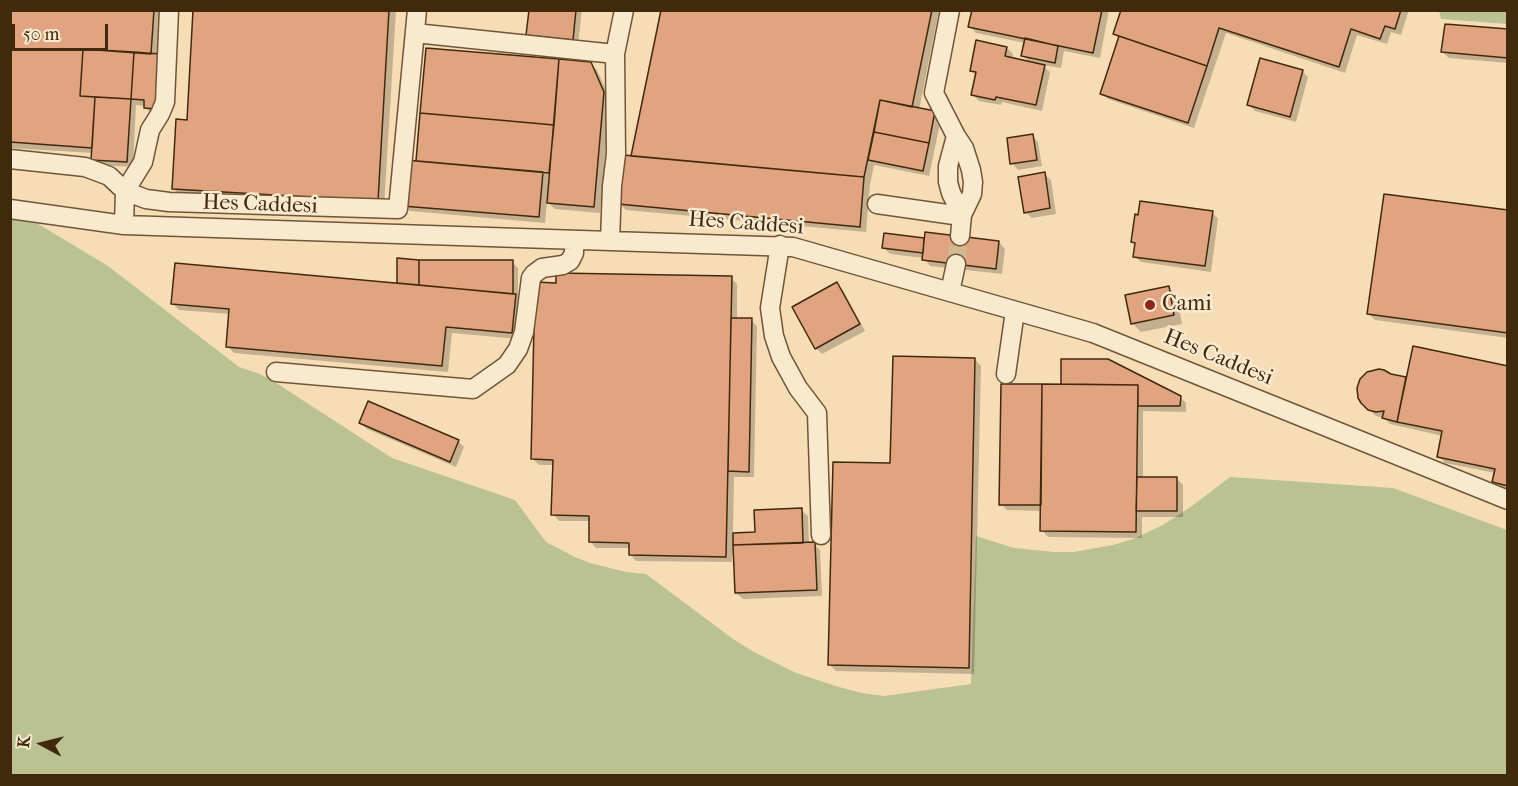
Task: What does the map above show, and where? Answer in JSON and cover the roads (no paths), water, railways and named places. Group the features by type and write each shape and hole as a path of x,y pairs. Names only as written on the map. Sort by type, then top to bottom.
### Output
{"street":[{"path":"124,225 125,191 143,162 150,130 165,102 169,10"},
{"path":"10,159 85,166 109,176 125,191 146,199 169,202 398,209 417,10"},
{"path":"610,241 616,154 615,54 624,10"},
{"path":"950,10 934,93 964,148 971,170 972,194 962,215 960,236"},
{"path":"415,33 615,54"},
{"path":"956,136 948,166 948,182 962,215"},
{"path":"877,204 962,215"},
{"name":"Hes Caddesi","path":"10,209 124,225 793,247 1093,333 1508,500"},
{"path":"276,372 473,390 507,365 518,349 524,332 531,278 542,268 563,265 570,261 574,253 574,240"},
{"path":"780,245 770,308 774,336 781,357 798,388 817,413 821,535"},
{"path":"950,292 956,264"},
{"path":"1006,374 1015,311"}],"tunnel":[{"path":"956,264 960,236"}],"place":[{"name":"Cami","path":"1150,305"}]}
